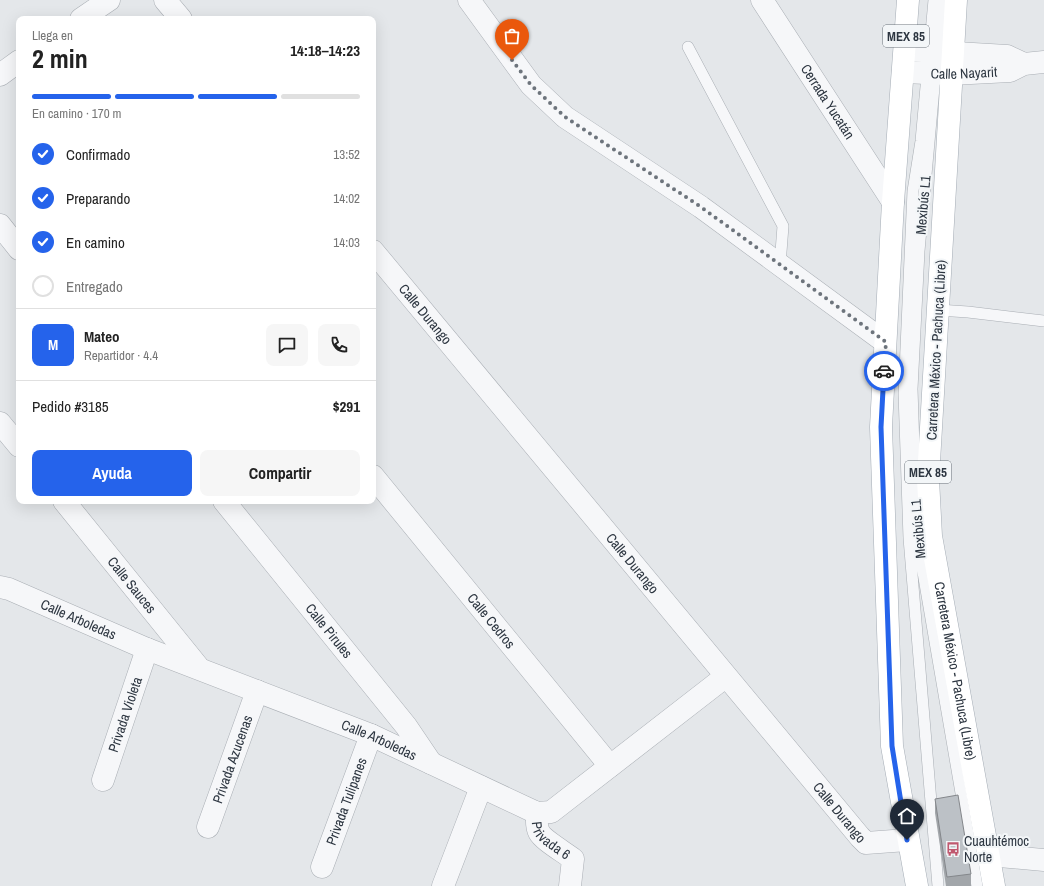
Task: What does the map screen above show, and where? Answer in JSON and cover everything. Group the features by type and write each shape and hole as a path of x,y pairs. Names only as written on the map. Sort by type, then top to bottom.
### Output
{"main road":[{"name":"MEX 85","path":"908,0 893,202 881,427 892,746 907,840 917,886"},
{"name":"Carretera México - Pachuca (Libre)","path":"956,0 939,64 938,310 928,479 931,536 994,886"}],"street":[{"path":"165,0 178,16"},
{"path":"469,0 531,85 565,117 701,207 886,342"},
{"name":"Cerrada Yucatán","path":"762,0 893,202"},
{"path":"84,16 100,2"},
{"path":"904,50 939,64"},
{"path":"0,75 16,63"},
{"name":"Calle Nayarit","path":"903,72 939,64 1010,71 1034,63"},
{"path":"0,225 16,245"},
{"name":"Calle Durango","path":"376,255 725,677 866,843 907,840"},
{"path":"0,422 16,442"},
{"name":"Calle Cedros","path":"376,480 610,766"},
{"name":"Calle Sauces","path":"66,504 200,669"},
{"name":"Calle Pirules","path":"226,504 406,726 431,764"},
{"name":"Calle Arboledas","path":"0,587 9,589 148,649 371,735 537,813"},
{"name":"Privada Violeta","path":"103,780 148,649"},
{"path":"537,813 551,812 725,677"},
{"name":"Privada Azucenas","path":"208,827 257,692"},
{"name":"Privada Tulipanes","path":"322,867 371,735"},
{"path":"442,886 481,787"},
{"name":"Privada 6","path":"537,813 538,831 544,840 561,849 573,859 570,886"},
{"path":"988,855 1044,860"}],"lane":[{"name":"Mexibús L1","path":"934,0 939,64 913,191 904,393 909,538 938,886"},
{"name":"Mexibús L1","path":"942,0 939,64 919,251 912,389 916,537 977,886"},
{"path":"688,47 784,226 780,265"},
{"path":"938,310 1044,321"}],"building":[{"path":"958,795 971,874 947,877 935,799"}],"way so far":[{"path":"512,60 531,85 565,117 701,207 886,342 884,371"}],"place":[{"name":"Cuauhtémoc Norte","path":"953,849"}],"route":[{"path":"884,371 881,427 892,746 907,840"}]}
